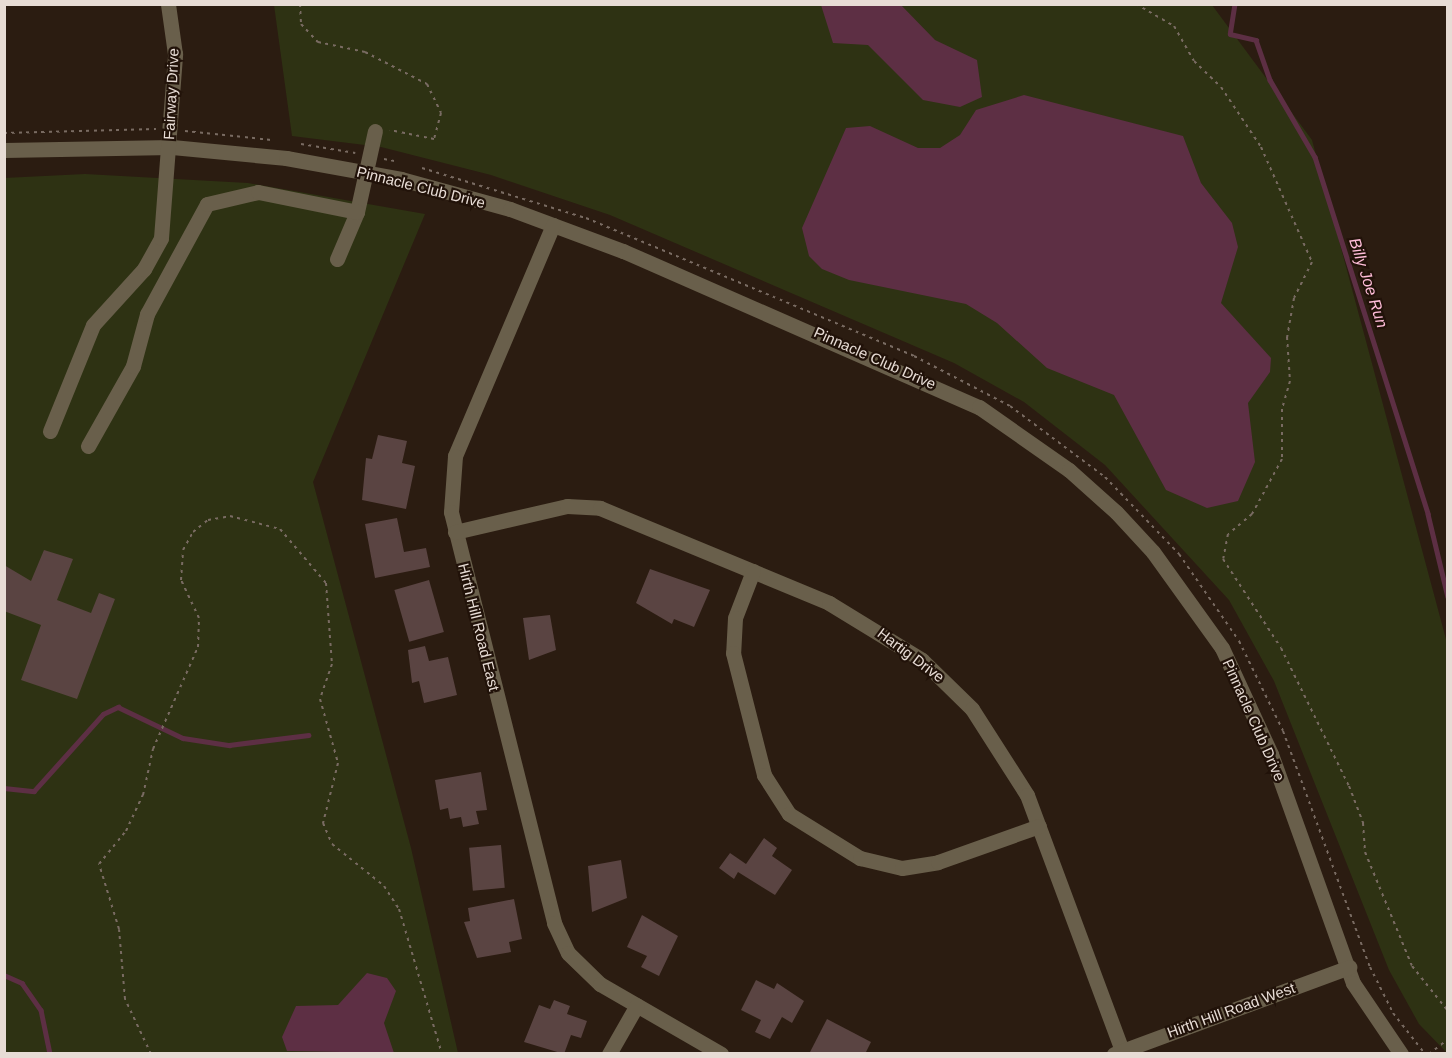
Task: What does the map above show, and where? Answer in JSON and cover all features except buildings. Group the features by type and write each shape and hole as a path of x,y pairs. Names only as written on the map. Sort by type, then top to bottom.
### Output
{"street":[{"name":"Fairway Drive","path":"50,431 93,325 144,268 161,238 175,54 168,4"},
{"path":"337,259 357,212 372,156 375,131"},
{"name":"Pinnacle Club Drive","path":"4,150 168,147 367,172 553,225 924,378 1026,438 1116,512 1154,552 1222,648 1271,754 1349,967 1368,1010 1401,1053"},
{"path":"88,446 133,366 147,314 207,204 258,192 357,212"},
{"name":"Hirth Hill Road East","path":"553,225 455,456 448,499 554,923 576,965 637,1005 715,1051"},
{"name":"Hartig Drive","path":"455,532 567,506 600,508 855,616 922,660 992,735 1039,826 1118,1052"},
{"path":"753,571 735,618 733,653 764,775 789,814 860,858 902,868 938,862 1039,826"},
{"name":"Hirth Hill Road West","path":"1118,1052 1349,967"},
{"path":"609,1053 637,1005"}],"path":[{"path":"300,4 301,24 318,42 365,52 427,84 441,113 434,139 375,131"},
{"path":"1136,4 1174,26 1194,61 1221,87 1261,147 1312,262 1294,298 1287,337 1290,381 1282,409 1282,459 1252,514 1228,534 1223,559 1281,648 1348,786 1363,823 1365,852 1412,966 1448,1011"},
{"path":"4,133 169,130 284,142"},
{"path":"295,144 372,156 409,165"},
{"path":"419,167 586,218 914,356 1010,406 1105,477 1179,554 1239,641 1283,731 1370,967 1393,1013 1427,1053 1448,1039"},
{"path":"151,1053 125,999 118,929 99,864 126,831 143,795 158,740 201,630 181,580 183,550 193,531 208,520 230,516 280,529 326,583 332,664 320,699 338,763 323,823 332,844 384,886 399,909 442,1053"}],"green space":[{"path":"274,5 1212,5 1312,140 1447,643 1447,1053 1419,1024 1389,970 1274,681 1229,600 1105,465 1024,402 954,363 610,215 491,175 381,147 292,136"},
{"path":"85,174 248,183 425,214 313,482 411,848 458,1053 5,1053 4,178"}],"shaded area":[{"path":"821,5 901,5 935,40 977,60 982,97 960,107 923,100 868,45 833,43"},
{"path":"1024,95 1183,136 1201,183 1232,223 1238,247 1221,303 1271,358 1270,372 1248,403 1255,462 1238,501 1207,508 1166,490 1114,395 1047,368 997,323 966,304 849,280 822,269 809,256 802,228 846,128 870,126 918,148 940,148 960,135 976,110"},
{"path":"367,973 387,978 396,991 384,1023 394,1053 287,1051 282,1037 296,1006 338,1005"}],"waterway":[{"name":"Billy Joe Run","path":"1235,4 1230,34 1256,40 1270,80 1315,157 1428,514 1448,597"},
{"path":"4,788 34,791 103,714 118,707 183,738 229,745 308,735"},
{"path":"4,975 22,983 41,1010 50,1054"}]}
